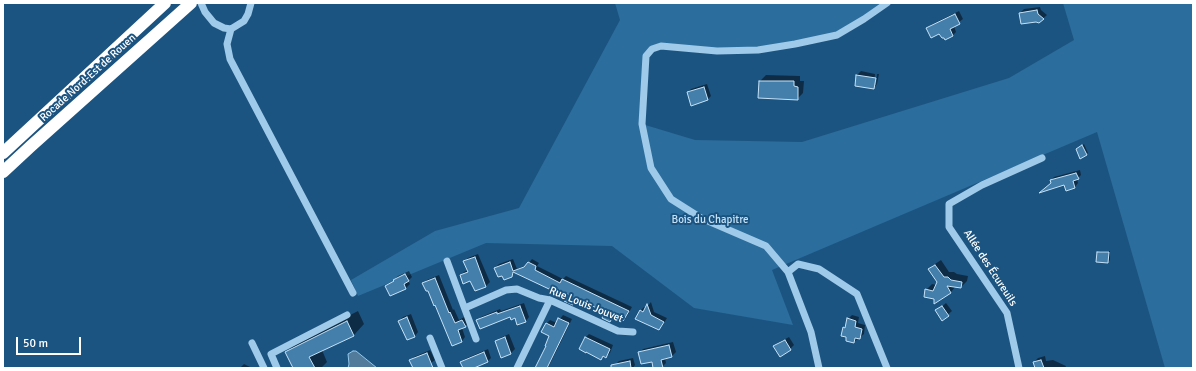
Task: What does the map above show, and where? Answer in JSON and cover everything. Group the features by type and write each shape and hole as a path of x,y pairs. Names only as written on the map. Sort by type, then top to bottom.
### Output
{"highway":[{"name":"Rocade Nord-Est de Rouen","path":"3,153 165,3"},
{"name":"Rocade Nord-Est de Rouen","path":"3,172 191,3"}],"street":[{"path":"201,3 205,12 214,23 224,28 231,29 244,21 251,3"},
{"path":"819,368 811,332 788,272 766,246 701,218 671,199 651,168 642,124 646,56 652,49 661,46 717,51 758,50 795,44 837,34 864,19 887,3"},
{"path":"231,29 227,44 230,59 353,293"},
{"name":"Allée des Écureuils","path":"1019,368 1007,313 949,227 949,204 982,184 1042,158"},
{"path":"447,261 476,339"},
{"path":"788,272 798,264 819,269 857,294 887,368"},
{"name":"Rue Louis Jouvet","path":"465,308 506,290 517,289 539,298 550,300 618,331 632,332"},
{"path":"517,368 550,300"},
{"path":"278,368 271,354 347,315"},
{"path":"430,338 442,368"},
{"path":"252,343 264,368"}],"green space":[{"name":"Bois du Chapitre","path":"615,3 887,3 837,35 758,50 661,46 646,56 642,124 695,140 802,142 1009,78 1074,40 1063,3 1193,3 1193,368 1165,368 1097,132 772,270 793,325 694,308 612,246 486,243 358,296 351,280 435,231 519,208 620,20"}],"shaded area":[{"path":"356,351 377,368 348,368 348,354"}],"building":[{"path":"1037,10 1038,14 1044,19 1039,23 1021,24 1019,13"},
{"path":"955,14 960,24 950,29 953,36 945,40 939,34 931,38 926,28"},
{"path":"856,75 876,78 874,89 855,86"},
{"path":"759,81 794,81 794,86 798,87 798,100 758,98"},
{"path":"704,87 708,100 691,106 687,92"},
{"path":"1082,145 1087,155 1080,159 1076,149"},
{"path":"1076,173 1079,179 1073,181 1075,188 1066,191 1064,185 1039,193 1051,183 1050,180"},
{"path":"1097,252 1109,252 1108,263 1096,262"},
{"path":"475,257 486,287 475,291 470,281 463,284 460,275 468,272 463,261"},
{"path":"510,262 513,271 524,267 528,262 536,266 535,270 560,283 562,279 629,311 623,321 613,316 610,322 602,318 605,312 576,298 573,305 564,301 568,294 551,286 549,289 513,272 512,277 504,280 502,276 498,277 494,268"},
{"path":"935,265 944,277 962,282 961,288 947,286 951,293 934,304 934,299 924,297 925,289 933,291 937,282 928,269"},
{"path":"405,274 409,281 404,284 406,289 390,296 385,286"},
{"path":"435,278 449,313 450,312 455,323 462,320 466,327 458,330 462,342 452,346 435,305 434,306 428,291 426,291 422,283"},
{"path":"647,304 651,315 664,322 659,330 635,319 640,310 643,312"},
{"path":"520,306 526,322 517,325 515,318 511,320 510,317 480,329 476,320 497,312 497,314"},
{"path":"942,306 949,316 942,321 935,310"},
{"path":"407,317 415,337 407,340 398,321"},
{"path":"558,318 569,323 547,368 535,368 546,346 549,336 541,332 546,323 554,327"},
{"path":"847,318 856,321 855,327 862,329 860,339 855,338 854,343 846,341 846,337 841,336 843,327 845,328"},
{"path":"347,321 354,336 309,357 315,368 293,368 285,352"},
{"path":"505,337 511,354 501,358 495,341"},
{"path":"585,337 610,349 606,358 603,356 601,360 579,349"},
{"path":"785,340 791,350 780,357 773,346"},
{"path":"669,345 672,357 661,360 663,368 653,368 652,362 641,364 638,352"},
{"path":"484,352 488,362 474,368 463,368 460,362"},
{"path":"427,353 433,368 413,368 409,360"},
{"path":"1041,360 1044,368 1035,368 1033,362"},
{"path":"630,361 631,368 611,368 611,365"}]}
